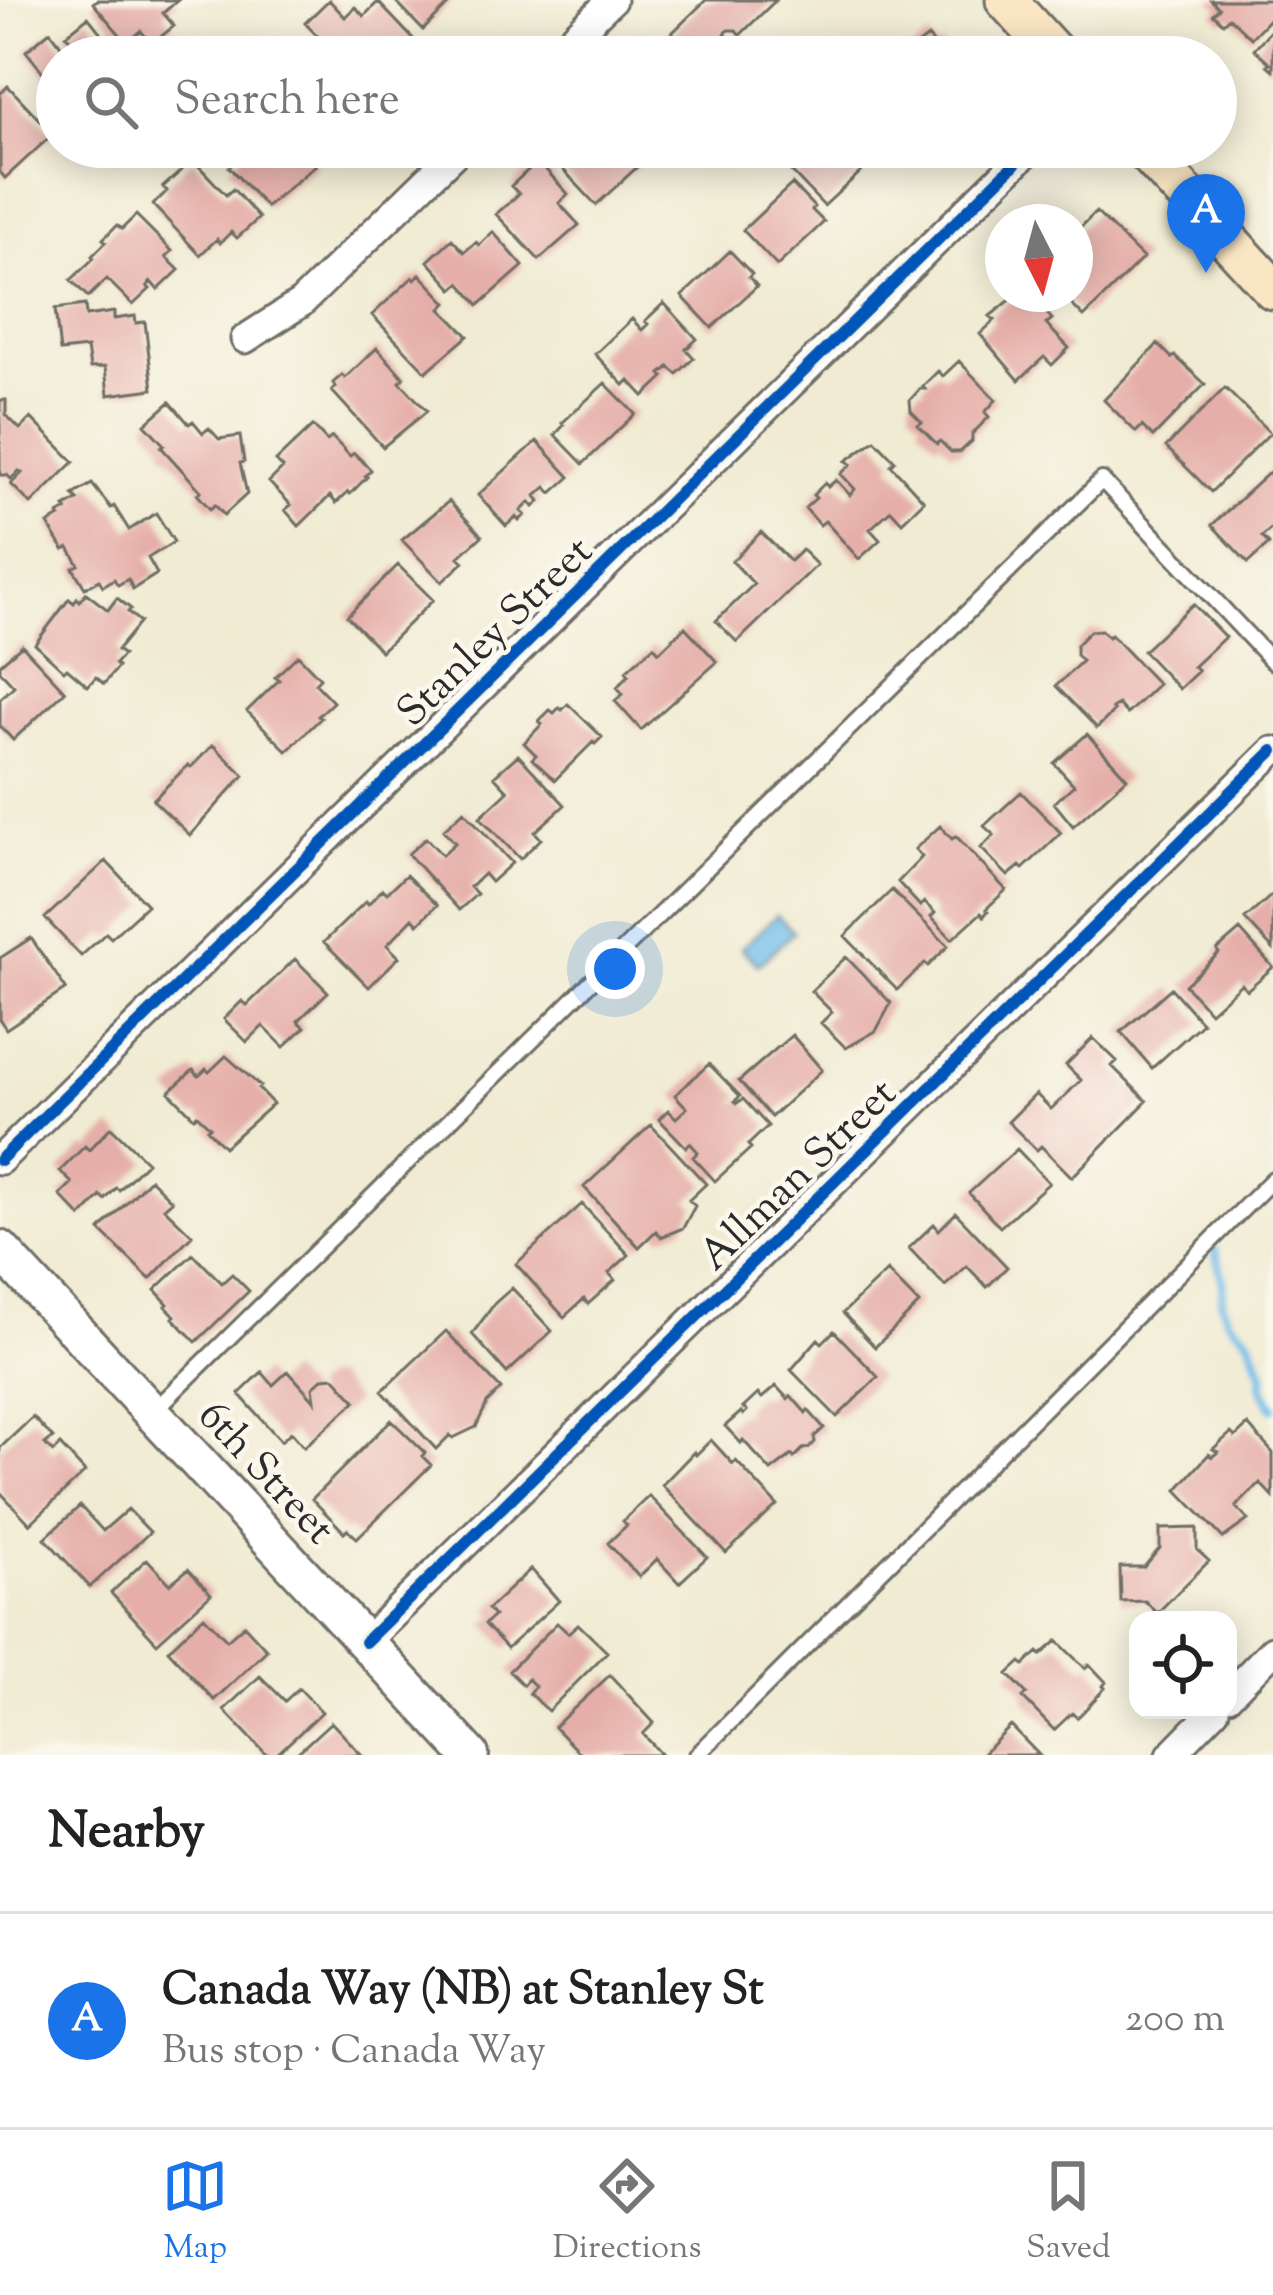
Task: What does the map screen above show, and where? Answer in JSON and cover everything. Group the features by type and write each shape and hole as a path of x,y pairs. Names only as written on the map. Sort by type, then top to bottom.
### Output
{"main road":[{"path":"1006,0 1039,36"},
{"path":"1161,168 1273,289"}],"street":[{"path":"575,36 612,0"},
{"path":"245,339 301,303 439,168"},
{"name":"Stanley Street","path":"0,1160 1011,168"},
{"name":"Allman Street","path":"365,1642 1273,751"},
{"name":"6th Street","path":"0,1250 468,1754"},
{"path":"1237,1687 1273,1650"},
{"path":"1171,1755 1206,1719"}],"lane":[{"path":"152,1413 1102,480 1273,662"},
{"path":"697,1755 1273,1179"}],"water":[{"path":"777,915 794,932 758,965 741,948"}],"building":[{"path":"178,0 163,13 174,26 162,36 145,36 141,31 121,36 93,3"},
{"path":"329,0 345,17 355,7 364,16 378,2 410,36 318,36 305,23"},
{"path":"394,0 453,0 423,30"},
{"path":"706,0 776,0 740,35 736,30 728,30 727,36 672,33"},
{"path":"1211,0 1273,0 1273,15 1251,38 1229,17 1223,23 1213,14 1219,8"},
{"path":"88,17 103,36 67,36"},
{"path":"1273,28 1273,70 1254,49"},
{"path":"36,43 36,64 26,51"},
{"path":"8,86 36,116 36,150 5,178 0,172 0,94"},
{"path":"184,168 201,168 226,195 233,189 259,218 237,238 231,232 200,255 153,205 167,191 163,187"},
{"path":"230,168 312,168 266,207"},
{"path":"530,168 544,168 568,194 559,203 579,225 539,260 496,214 519,194 511,186"},
{"path":"562,168 636,168 596,205"},
{"path":"788,168 865,168 824,206"},
{"path":"792,184 824,222 777,266 743,230"},
{"path":"1096,212 1143,258 1093,308"},
{"path":"136,215 172,251 166,257 179,270 158,290 151,282 133,305 107,279 88,297 71,280 117,225 122,229"},
{"path":"493,232 523,266 479,305 460,283 453,289 428,261 452,239 464,252"},
{"path":"730,251 757,286 712,328 682,296"},
{"path":"420,274 447,303 441,309 468,336 426,372 372,315"},
{"path":"664,303 697,339 686,349 694,358 677,374 669,367 644,396 629,380 624,385 595,354 632,319 642,330"},
{"path":"85,305 86,316 114,312 114,319 135,316 136,323 145,322 153,389 108,395 105,367 90,368 87,348 60,351 55,309"},
{"path":"995,312 1046,312 1052,319 1046,324 1069,348 1052,365 1044,357 1019,380 980,334 995,320 990,316"},
{"path":"1158,344 1205,384 1153,437 1142,426 1136,432 1104,400"},
{"path":"377,348 427,411 383,447 332,391 333,383"},
{"path":"959,361 996,400 972,441 960,452 951,452 918,425 922,422 911,411 910,400 938,371 943,376"},
{"path":"605,383 635,414 583,464 555,435"},
{"path":"1225,388 1270,433 1211,492 1166,447"},
{"path":"0,400 6,400 6,415 20,429 31,418 74,462 31,504 11,484 22,473 11,479 0,475"},
{"path":"170,402 203,433 209,428 219,439 240,436 247,494 224,515 215,505 210,509 197,494 201,491 145,424"},
{"path":"313,426 371,470 350,494 336,503 330,496 299,526 285,510 291,505 269,482 283,468 276,461"},
{"path":"875,440 924,501 902,522 891,510 870,529 880,540 859,559 825,521 820,525 805,508 825,483 828,487 836,480 850,495 855,489 841,474 851,464 846,461"},
{"path":"537,441 570,477 552,493 546,487 536,496 540,501 534,507 530,502 519,521 516,517 506,526 478,495"},
{"path":"1273,469 1273,527 1262,537 1269,544 1248,563 1212,525"},
{"path":"92,484 129,530 156,513 174,542 148,558 157,574 133,589 128,579 118,585 114,579 103,586 99,580 85,588 73,568 79,565 48,524 78,500 73,495"},
{"path":"449,501 482,536 442,582 402,540"},
{"path":"761,532 790,561 802,550 817,565 737,642 716,621 754,584 732,561"},
{"path":"398,565 433,600 381,651 347,616"},
{"path":"86,593 108,610 117,598 140,622 117,650 123,655 115,664 118,667 104,684 96,677 88,686 35,644 69,599 80,601"},
{"path":"1193,604 1225,637 1193,667 1198,671 1179,689 1143,651"},
{"path":"685,627 717,662 641,730 615,701 623,694 617,687 629,675 626,671 654,646 659,652"},
{"path":"1101,630 1158,684 1127,714 1118,704 1097,728 1056,686 1082,661 1076,645 1090,631"},
{"path":"22,645 65,691 13,740 0,726 0,699 14,686 0,671 0,664"},
{"path":"298,655 320,678 315,683 333,702 287,751 247,711"},
{"path":"568,704 602,737 555,780 532,759 536,755 524,743 550,710 554,713"},
{"path":"1087,734 1127,778 1073,826 1054,803 1074,785 1054,763"},
{"path":"213,745 244,775 190,835 153,800"},
{"path":"518,755 565,805 535,832 541,839 520,859 480,817 508,791 494,776"},
{"path":"1021,792 1061,833 1023,869 1020,866 1008,876 981,848 994,835 984,826"},
{"path":"464,811 512,863 491,882 484,874 470,887 477,894 459,910 408,854 426,838 442,855 455,843 443,830"},
{"path":"940,826 952,839 956,836 1006,890 984,916 981,913 952,939 931,917 935,913 924,902 920,906 898,882 922,857 915,849"},
{"path":"106,861 147,905 111,938 106,933 81,956 45,918"},
{"path":"406,875 437,905 418,924 413,918 387,945 399,957 369,987 324,942 366,901 368,904 383,889 387,893"},
{"path":"892,890 948,946 897,990 845,936"},
{"path":"1273,894 1273,949 1245,919"},
{"path":"1240,930 1273,967 1247,990 1241,984 1210,1012 1185,985"},
{"path":"31,938 66,989 6,1029 0,1020 0,958"},
{"path":"846,957 891,1003 876,1031 846,1048 821,1023 832,1012 811,991"},
{"path":"295,959 328,992 298,1021 305,1027 284,1047 263,1026 247,1042 224,1019 242,1001 247,1005"},
{"path":"1171,988 1202,1023 1152,1068 1121,1032"},
{"path":"792,1035 822,1070 771,1117 739,1081"},
{"path":"1093,1038 1117,1061 1112,1066 1147,1101 1072,1177 1008,1122 1036,1094 1051,1109 1066,1095 1081,1080 1066,1065"},
{"path":"226,1056 273,1104 224,1147 207,1129 210,1127 169,1092 193,1070 199,1076 206,1069 209,1072"},
{"path":"709,1064 740,1096 735,1101 743,1099 768,1126 715,1181 693,1157 698,1152 690,1143 686,1147 659,1119 668,1110 676,1118 687,1108 675,1095"},
{"path":"651,1125 706,1184 689,1200 695,1206 683,1228 661,1237 656,1231 639,1247 584,1187"},
{"path":"111,1127 147,1162 81,1217 60,1195 72,1183 60,1171"},
{"path":"1017,1149 1049,1183 1000,1227 969,1193"},
{"path":"150,1179 172,1201 164,1208 192,1235 150,1279 100,1230"},
{"path":"582,1204 629,1255 609,1273 615,1280 564,1317 516,1264"},
{"path":"956,1213 1007,1267 987,1287 967,1266 945,1286 909,1248 934,1224 939,1230"},
{"path":"193,1254 222,1283 232,1274 249,1291 196,1342 155,1290"},
{"path":"887,1271 919,1304 875,1347 843,1313"},
{"path":"512,1288 552,1331 507,1373 472,1334"},
{"path":"446,1331 501,1389 487,1403 476,1427 453,1438 450,1435 436,1449 382,1391"},
{"path":"834,1331 878,1377 837,1417 791,1370 818,1339 822,1343"},
{"path":"288,1371 315,1401 313,1387 323,1378 334,1377 356,1401 304,1447 291,1432 281,1441 239,1394 262,1372 273,1385"},
{"path":"776,1386 824,1428 809,1448 771,1471 725,1426 741,1412 743,1415 747,1411 743,1408 758,1394 762,1398"},
{"path":"33,1417 53,1438 45,1444 53,1452 60,1445 85,1472 30,1524 0,1492 0,1448"},
{"path":"391,1420 431,1465 357,1538 347,1529 344,1532 312,1499"},
{"path":"1248,1425 1273,1453 1273,1497 1260,1483 1236,1507 1248,1520 1223,1538 1177,1490 1209,1454 1218,1452 1213,1449"},
{"path":"711,1440 777,1505 726,1553 662,1485"},
{"path":"649,1496 707,1557 679,1583 657,1559 639,1577 608,1543"},
{"path":"80,1506 103,1531 128,1509 150,1532 90,1587 45,1538"},
{"path":"1197,1528 1197,1550 1209,1561 1159,1611 1145,1601 1121,1602 1120,1567 1144,1567 1160,1548 1160,1529"},
{"path":"147,1559 170,1584 188,1569 211,1594 157,1643 111,1593"},
{"path":"531,1569 559,1601 507,1648 485,1624 494,1616 488,1609"},
{"path":"204,1616 227,1640 244,1625 267,1650 214,1700 168,1650"},
{"path":"557,1623 568,1633 578,1624 607,1652 548,1711 529,1693 535,1686 528,1679 523,1685 509,1671"},
{"path":"1057,1641 1106,1682 1077,1718 1072,1713 1054,1730 1023,1698 1027,1694 1008,1674"},
{"path":"610,1675 654,1723 643,1734 662,1755 581,1755 554,1727"},
{"path":"260,1676 285,1701 299,1688 322,1712 276,1755 267,1755 224,1710"},
{"path":"331,1722 362,1755 295,1755"},
{"path":"1011,1726 1039,1755 982,1755"}],"waterway":[{"path":"1215,1250 1223,1280 1222,1303 1228,1319 1249,1339 1263,1374 1262,1388 1273,1408"}],"cycle path":[{"path":"0,1160 1011,168"},
{"path":"365,1642 1273,751"}],"place":[{"name":"Canada Way (NB) at Stanley St","path":"1206,273"}]}
